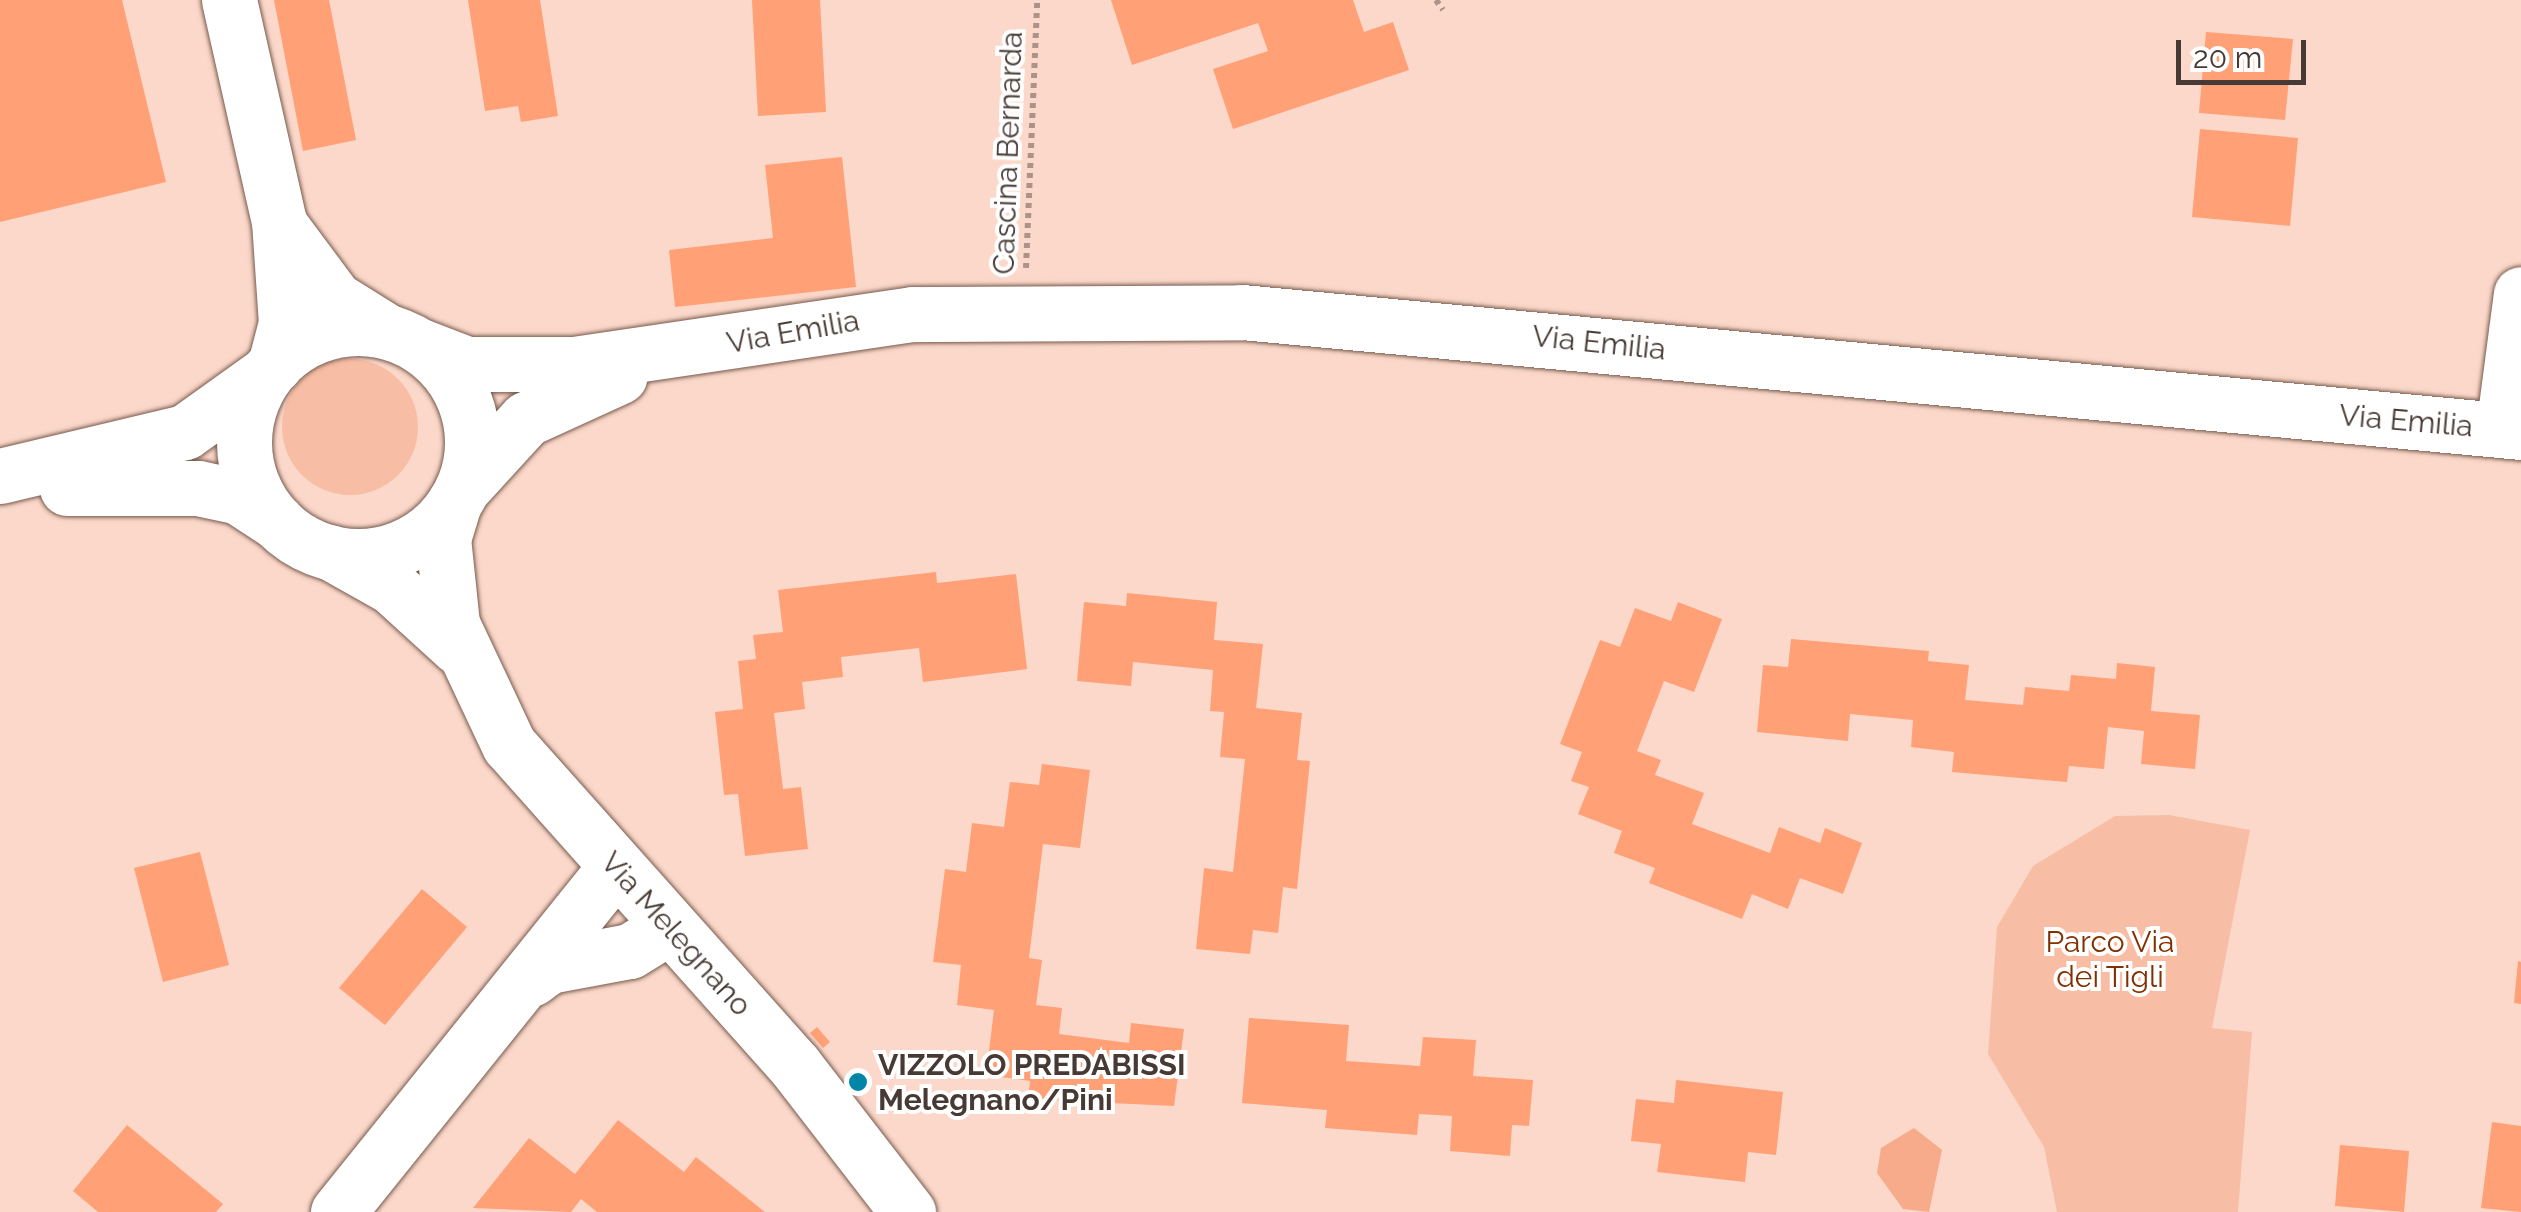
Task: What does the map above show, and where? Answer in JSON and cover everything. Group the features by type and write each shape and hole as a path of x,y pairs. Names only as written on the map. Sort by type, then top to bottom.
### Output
{"main road":[{"path":"229,0 278,221 286,323 275,365 249,408 245,448 254,487 280,524"},
{"path":"0,490 198,488 237,496 330,552 405,546 456,499 471,459 468,412 447,370 312,276 278,221"},
{"path":"2512,431 2521,294"},
{"name":"Via Emilia","path":"403,339 486,366 679,353 840,321 1024,308 1383,321 2512,431"},
{"path":"0,476 185,432 325,332 403,339"},
{"name":"Via Emilia","path":"456,499 496,446 545,406 679,353"},
{"name":"Via Melegnano","path":"456,499 443,538 458,647 509,745 667,928 794,1066 908,1212"},
{"name":"Via Melegnano","path":"330,552 392,587 458,647"},
{"path":"338,1212 530,979 615,867"},
{"path":"530,979 549,966 630,951 667,928"}],"path":[{"name":"Cascina Bernarda","path":"1024,308 1037,0"},
{"path":"1436,0 1443,10"}],"green space":[{"path":"350,359 376,364 398,379 413,401 418,427 413,453 398,475 376,490 350,495 324,490 302,475 287,453 282,427 287,401 302,379 324,364"},
{"name":"Parco Via dei Tigli","path":"2169,815 2250,830 2212,1028 2252,1032 2238,1212 2057,1212 2044,1147 1988,1054 1997,927 2033,866 2115,816"}],"shaded area":[{"path":"1914,1128 1942,1150 1929,1212 1903,1209 1877,1173 1881,1148"}],"building":[{"path":"0,0 122,0 166,182 0,222"},
{"path":"274,0 329,0 356,140 303,151"},
{"path":"468,0 540,0 558,116 521,122 518,106 485,111"},
{"path":"752,0 820,0 826,112 758,116"},
{"path":"1111,0 1353,0 1364,32 1393,22 1409,70 1233,129 1213,69 1268,51 1258,23 1132,65"},
{"path":"2206,32 2293,39 2285,120 2199,113"},
{"path":"2200,129 2298,138 2290,226 2192,217"},
{"path":"842,157 856,287 675,307 669,250 773,238 765,165"},
{"path":"936,572 937,583 1016,574 1027,669 923,682 919,648 841,657 843,677 802,682 805,709 774,713 783,789 801,787 808,849 745,856 738,794 724,795 715,712 743,709 738,661 756,659 753,635 783,632 778,590"},
{"path":"1127,593 1217,602 1214,640 1263,644 1256,708 1302,713 1297,760 1310,761 1297,889 1283,887 1278,933 1253,930 1250,954 1196,949 1204,868 1233,872 1245,759 1220,757 1224,712 1210,711 1213,670 1133,662 1131,686 1077,681 1084,602 1126,606"},
{"path":"1678,602 1722,619 1694,692 1664,681 1637,751 1661,760 1655,775 1704,793 1692,824 1770,853 1779,827 1820,843 1825,828 1862,843 1843,894 1800,878 1788,909 1752,894 1742,919 1649,883 1655,868 1614,853 1622,831 1578,814 1589,787 1571,781 1582,752 1560,744 1600,640 1620,647 1635,608 1671,621"},
{"path":"1791,639 1929,651 1928,661 1969,665 1965,700 2023,705 2025,687 2069,691 2071,675 2116,679 2117,663 2155,667 2151,711 2200,715 2195,769 2141,764 2144,731 2108,727 2104,769 2069,766 2067,782 1952,772 1954,752 1911,747 1913,720 1850,714 1848,741 1757,732 1763,665 1788,667"},
{"path":"1042,764 1090,770 1080,848 1043,844 1029,958 1042,960 1036,1005 1062,1008 1059,1034 1129,1043 1131,1023 1184,1029 1174,1106 1028,1099 1030,1081 986,1075 994,1010 957,1005 961,965 933,962 945,869 966,872 972,823 1004,827 1010,782 1039,785"},
{"path":"200,852 229,965 163,982 134,868"},
{"path":"422,889 467,927 385,1025 339,988"},
{"path":"2518,961 2521,962 2521,1004 2514,1003"},
{"path":"1249,1018 1349,1025 1346,1061 1420,1066 1423,1037 1476,1040 1473,1076 1533,1080 1529,1126 1512,1125 1510,1156 1450,1151 1452,1116 1419,1114 1417,1135 1325,1128 1327,1110 1242,1103"},
{"path":"817,1027 830,1042 823,1048 810,1033"},
{"path":"1676,1080 1783,1092 1776,1155 1748,1152 1745,1182 1657,1172 1661,1144 1631,1141 1636,1099 1674,1103"},
{"path":"618,1120 684,1172 696,1157 765,1212 597,1212 581,1199 571,1212 473,1208 529,1138 575,1174"},
{"path":"2492,1122 2521,1126 2521,1212 2481,1208"},
{"path":"127,1125 223,1204 216,1212 98,1212 73,1191"},
{"path":"2340,1145 2409,1151 2404,1212 2335,1206"}],"place":[{"name":"VIZZOLO PREDABISSI Melegnano/Pini","path":"858,1082"}]}
